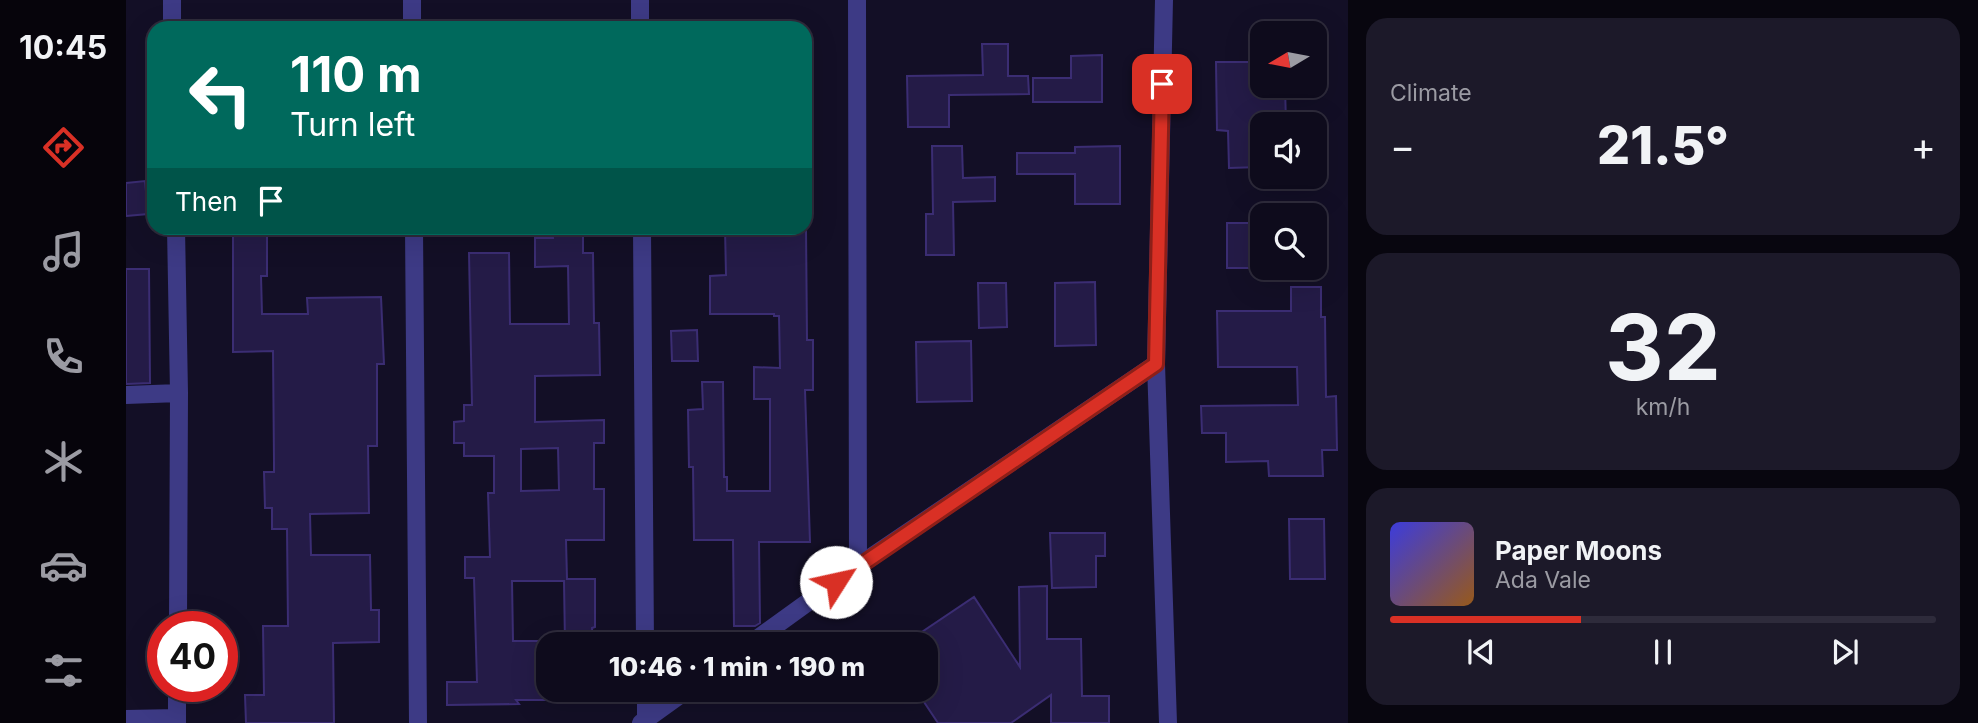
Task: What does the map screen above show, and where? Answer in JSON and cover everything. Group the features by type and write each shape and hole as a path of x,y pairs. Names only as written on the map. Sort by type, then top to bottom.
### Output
{"street":[{"path":"172,0 172,21"},
{"path":"412,0 412,21"},
{"path":"640,0 640,21"},
{"path":"857,0 858,566"},
{"path":"1164,0 1156,364 1168,723"},
{"path":"176,235 178,611"},
{"path":"414,235 418,723"},
{"path":"642,235 645,632"},
{"path":"767,632 858,566 1156,364"},
{"path":"126,395 179,393"},
{"path":"126,719 177,720 177,702"},
{"path":"644,722 645,702"},
{"path":"644,722 671,702"}],"building":[{"path":"982,44 1008,44 1008,76 1028,76 1029,94 949,95 949,127 908,127 907,76 983,75"},
{"path":"1102,55 1102,102 1033,102 1033,78 1071,78 1071,56"},
{"path":"1216,62 1250,62 1250,98 1285,98 1286,112 1250,112 1250,167 1229,168 1228,131 1217,130"},
{"path":"932,146 962,146 963,178 995,177 995,201 953,202 954,255 926,255 926,214 933,214"},
{"path":"1120,146 1120,204 1075,204 1075,174 1017,174 1017,153 1075,153 1075,147"},
{"path":"145,181 147,214 126,216 126,183"},
{"path":"1227,223 1250,223 1250,268 1227,268"},
{"path":"233,235 267,235 267,276 261,276 262,314 308,314 307,298 381,297 384,364 377,364 377,446 368,446 369,513 310,514 311,555 370,555 371,610 379,610 379,642 333,643 334,723 246,723 245,695 264,695 263,626 288,626 287,529 272,529 272,508 265,508 264,472 274,472 273,351 233,352"},
{"path":"583,235 583,253 593,253 594,323 599,323 600,375 535,376 535,422 604,420 604,443 594,443 594,489 604,489 604,540 566,540 567,579 595,579 595,627 592,628 592,632 565,632 564,581 512,581 513,641 536,641 536,700 516,700 519,704 447,705 447,682 477,682 474,578 465,578 465,557 490,557 488,493 494,493 494,456 464,456 464,443 454,443 454,422 464,421 464,405 472,405 469,253 509,253 510,324 569,324 568,266 535,267 535,238","holes":["558,448 559,490 521,491 521,449"]},
{"path":"725,235 806,235 807,340 813,340 813,390 805,390 810,542 759,542 760,623 755,626 734,626 733,540 694,540 693,467 689,467 688,410 703,409 702,382 723,382 724,477 727,477 727,491 770,491 770,399 754,399 754,367 780,368 779,316 710,314 710,276 726,275"},
{"path":"126,269 149,269 150,383 126,384"},
{"path":"1095,282 1096,345 1055,346 1055,283"},
{"path":"978,283 1006,283 1007,327 979,328"},
{"path":"1291,287 1321,287 1321,317 1325,317 1326,397 1336,396 1337,450 1322,450 1323,476 1269,476 1268,461 1226,462 1226,433 1202,433 1201,406 1298,405 1297,367 1218,367 1217,311 1291,311"},
{"path":"697,330 698,361 672,361 671,331"},
{"path":"971,341 972,401 917,402 916,342"},
{"path":"1289,519 1324,519 1325,579 1290,579"},
{"path":"1050,533 1105,533 1105,556 1096,556 1096,587 1052,588"},
{"path":"1047,586 1047,639 1081,639 1082,696 1109,696 1109,723 1051,723 1051,695 1011,723 938,723 924,702 938,702 938,632 922,632 974,597 1020,667 1019,587"}],"route":[{"path":"836,582 1156,364 1162,84"}]}
